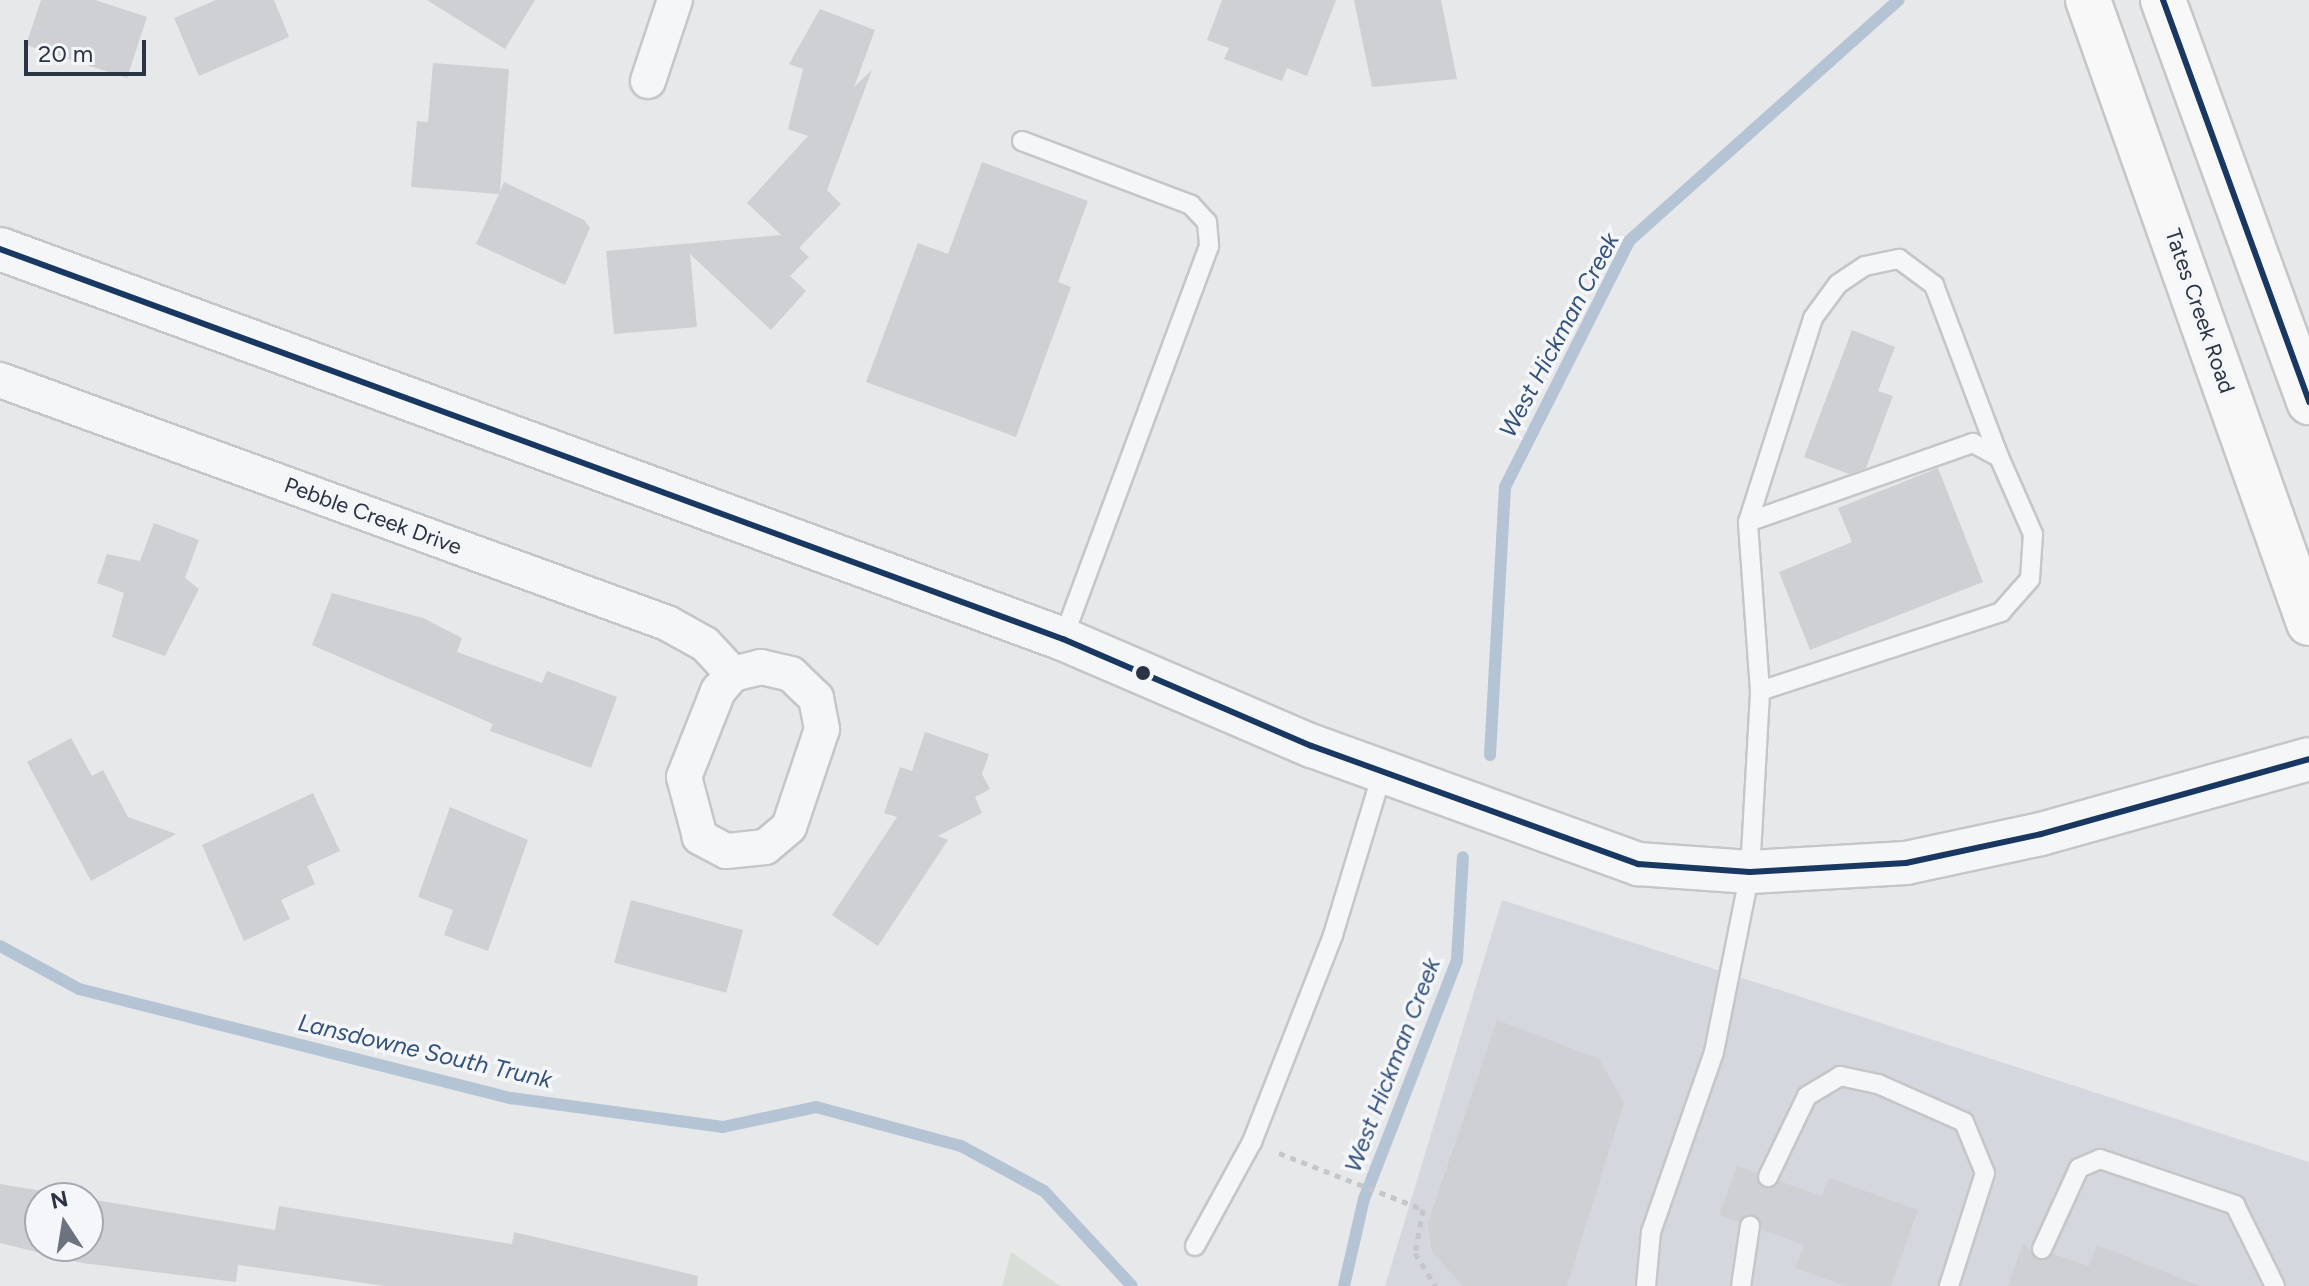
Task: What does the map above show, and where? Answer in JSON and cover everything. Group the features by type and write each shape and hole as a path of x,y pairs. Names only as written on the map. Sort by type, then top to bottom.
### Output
{"main road":[{"name":"Tates Creek Road","path":"2088,0 2309,623"},
{"path":"2163,0 2309,402"}],"street":[{"path":"648,81 675,0"},
{"path":"0,249 1063,639 1383,770 1638,864 1750,872 1906,863 2041,834 2309,759"},
{"name":"Pebble Creek Drive","path":"0,380 667,623 705,644 733,674"},
{"path":"761,667 791,674 816,698 822,729 789,827 765,847 726,851 700,837 684,777 718,691 733,674 761,667"}],"lane":[{"path":"1022,141 1191,205 1207,222 1209,246 1063,639"},
{"path":"1646,1286 1651,1232 1714,1052 1750,872 1760,691 1748,522 1813,318 1838,284 1865,266 1899,259 1934,285 1999,457 2033,534 2030,579 2001,612 1911,647 1760,691"},
{"path":"1748,522 1947,448 1973,443 1999,457"},
{"path":"1195,1246 1252,1142 1333,935 1383,770"},
{"path":"1768,1177 1807,1096 1840,1076 1878,1084 1964,1122 1979,1147 1985,1173 1949,1286"},
{"path":"2042,1249 2079,1168 2100,1159 2235,1205 2275,1286"},
{"path":"1741,1286 1750,1226"}],"path":[{"path":"1252,1142 1423,1209 1415,1253 1436,1286"}],"shaded area":[{"path":"1502,900 2309,1162 2309,1286 1385,1286"},
{"path":"1011,1252 1060,1286 1002,1286"}],"building":[{"path":"41,0 95,0 147,17 127,78 26,45"},
{"path":"216,0 274,0 289,37 199,76 174,18"},
{"path":"427,0 535,0 505,49"},
{"path":"1222,0 1336,0 1307,76 1287,68 1282,81 1224,59 1229,48 1207,40"},
{"path":"1354,0 1441,0 1457,79 1372,87"},
{"path":"820,9 875,30 854,87 872,70 827,190 841,204 799,248 809,257 790,276 806,291 771,330 690,254 697,327 614,334 606,251 781,235 747,203 808,136 788,129 803,69 789,64"},
{"path":"433,63 509,69 500,192 504,182 584,220 590,228 565,285 476,244 499,194 411,187 417,121 428,122"},
{"path":"982,162 1088,201 1058,282 1071,287 1016,437 866,382 918,243 948,254"},
{"path":"1852,330 1895,347 1878,391 1893,396 1866,468 1849,474 1804,457"},
{"path":"1938,468 1983,582 1810,650 1779,572 1852,542 1838,508"},
{"path":"154,523 199,540 185,578 199,589 165,656 112,637 124,593 97,583 107,554 140,561"},
{"path":"332,593 423,618 462,638 457,652 542,683 547,671 617,697 591,768 490,731 493,724 312,645"},
{"path":"925,732 989,754 982,774 990,789 975,797 982,813 938,836 948,840 878,946 832,915 897,817 884,813 900,767 912,771"},
{"path":"71,738 92,776 103,770 128,817 176,834 91,881 27,762"},
{"path":"313,793 340,851 307,866 315,884 281,900 290,919 244,941 202,845"},
{"path":"450,807 528,840 488,951 444,935 453,910 418,897"},
{"path":"631,900 743,930 726,993 614,963"},
{"path":"1497,1020 1599,1059 1624,1103 1567,1286 1463,1286 1432,1252 1428,1223"},
{"path":"1737,1166 1757,1173 1764,1188 1779,1181 1822,1196 1829,1178 1918,1210 1891,1286 1846,1286 1795,1268 1804,1245 1762,1230 1753,1214 1739,1222 1719,1215"},
{"path":"0,1184 24,1188 24,1249 0,1243"},
{"path":"104,1202 275,1230 279,1206 512,1244 514,1232 698,1276 697,1286 385,1286 238,1265 236,1282 78,1262 104,1262"},
{"path":"2023,1243 2038,1260 2053,1254 2089,1266 2097,1245 2200,1286 2008,1286"}],"waterway":[{"name":"West Hickman Creek","path":"1490,755 1505,487 1629,241 1899,0"},
{"name":"West Hickman Creek","path":"1344,1286 1364,1199 1457,960 1463,857"},
{"name":"Lansdowne South Trunk","path":"0,946 79,989 511,1098 723,1127 816,1107 961,1146 1044,1191 1132,1286"}],"transit line":[{"path":"2163,0 2309,402"},
{"path":"0,249 1063,639 1312,746 1638,864 1750,872 1906,863 2041,834 2309,759"}]}
